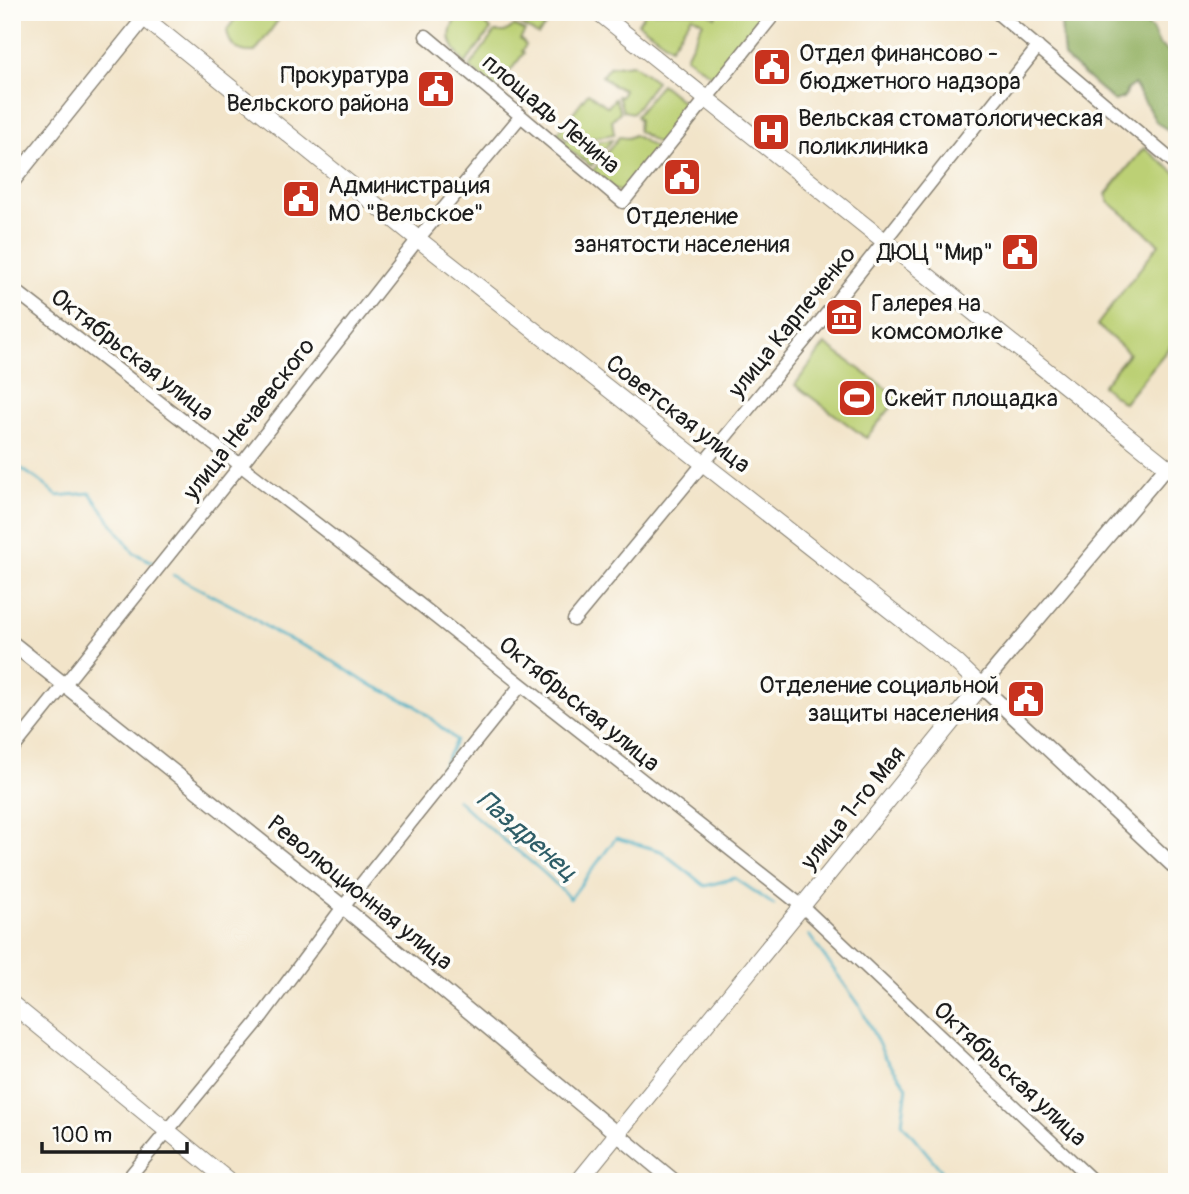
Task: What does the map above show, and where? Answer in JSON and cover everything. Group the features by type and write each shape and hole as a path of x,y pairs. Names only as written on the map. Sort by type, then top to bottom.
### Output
{"main road":[{"path":"598,12 1172,471"},
{"name":"Советская улица","path":"143,14 418,239 956,662 981,686"},
{"name":"улица 1-го Мая","path":"578,1182 981,686"},
{"path":"12,1004 230,1182"}],"street":[{"name":"площадь Ленина","path":"426,36 623,202 776,12"},
{"path":"996,12 1177,165"},
{"path":"12,182 143,14"},
{"name":"улица Карпеченко","path":"574,620 705,464 1038,47"},
{"name":"улица Нечаевского","path":"12,750 418,239 521,116"},
{"name":"Октябрьская улица","path":"12,288 802,906 1094,1182"},
{"name":"улица 1-го Мая","path":"981,686 1172,471"},
{"name":"Революционная улица","path":"12,643 343,907 675,1182"},
{"path":"125,1182 256,1024 343,907 521,685"},
{"name":"Советская улица","path":"981,686 1177,869"}],"green space":[{"path":"240,12 284,12 255,52 249,52 235,48 228,36 227,30"},
{"path":"460,12 483,12 484,22 491,29 465,64 450,39 452,27"},
{"path":"518,12 555,14 538,35 517,22"},
{"path":"646,12 707,12 715,17 718,12 767,12 716,79 686,57 703,22 692,16 671,47 638,23"},
{"path":"1060,12 1131,12 1152,29 1159,45 1177,56 1177,95 1169,104 1177,116 1177,140 1173,133 1157,123 1134,84 1123,98 1114,101 1064,57"},
{"path":"514,26 525,31 520,39 526,45 522,51 524,53 496,89 469,67 495,32 505,32"},
{"path":"632,64 656,81 633,113 623,111 618,96 621,97 624,89 614,86 602,76 609,67"},
{"path":"661,84 693,110 671,138 657,143 638,131 639,120 636,116"},
{"path":"588,93 608,107 615,98 620,112 612,120 614,134 588,139 556,135"},
{"path":"634,135 655,148 658,153 626,193 615,190 592,172 619,137 628,138"},
{"path":"556,140 588,143 612,140 591,166"},
{"path":"1144,148 1177,174 1177,338 1124,403 1102,386 1129,353 1097,325 1159,244 1109,202 1106,194"},
{"path":"825,344 899,398 866,438 795,385"}],"waterway":[{"name":"Паздренец","path":"12,462 57,496 90,493 134,553 153,562"},
{"name":"Паздренец","path":"173,575 244,612 277,634 322,654 365,682 415,705 456,740 438,775"},
{"name":"Паздренец","path":"457,799 543,872 570,899 616,838 661,851 705,886 735,878 774,905"},
{"name":"Паздренец","path":"809,935 860,1006 884,1055 907,1087 902,1123 951,1182"}],"place":[{"name":"Отдел финансово - бюджетного надзора","path":"772,67"},
{"name":"Прокуратура Вельского района","path":"436,89"},
{"name":"Вельская стоматологическая поликлиника","path":"771,132"},
{"name":"Отделение занятости населения","path":"682,177"},
{"name":"Администрация МО \"Вельское\"","path":"301,199"},
{"name":"ДЮЦ \"Мир\"","path":"1020,252"},
{"name":"Галерея на комсомолке","path":"844,317"},
{"name":"Скейт площадка","path":"857,398"},
{"name":"Отделение социальной защиты населения","path":"1026,699"}]}
